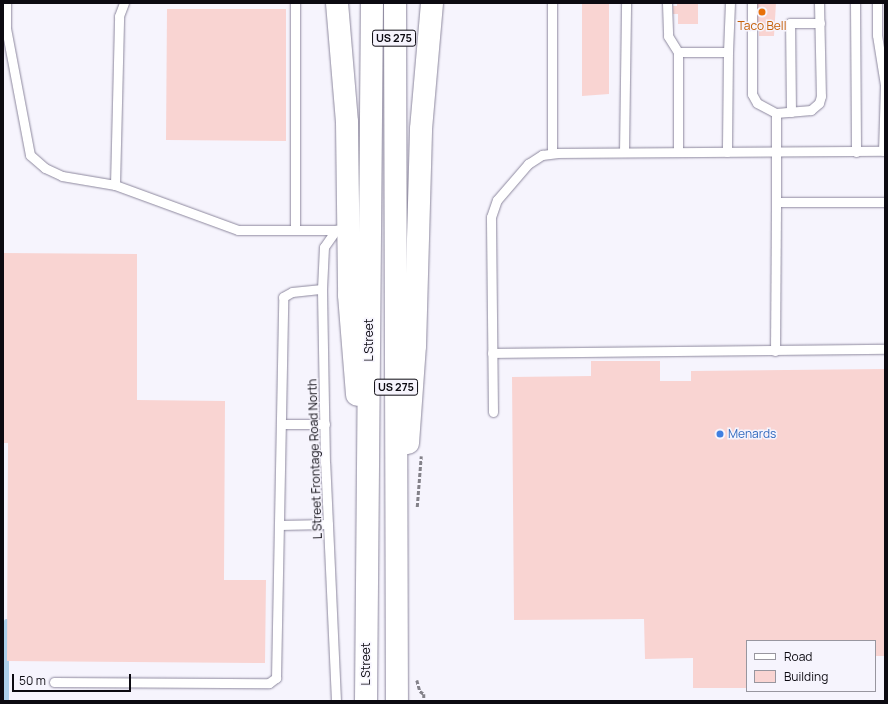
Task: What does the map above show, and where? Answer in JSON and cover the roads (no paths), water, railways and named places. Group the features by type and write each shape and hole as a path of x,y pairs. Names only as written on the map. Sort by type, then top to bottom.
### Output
{"main road":[{"name":"L Street","path":"366,701 372,3"},
{"name":"US 275","path":"395,3 394,73 397,701"},
{"path":"397,526 412,417 421,129 431,13 437,3"},
{"path":"336,10 347,122 342,229 368,514"}],"lane":[{"path":"6,3 6,28 30,155 45,168 62,176 115,185 238,230 342,229"},
{"path":"115,185 119,16 124,3"},
{"path":"295,3 295,230"},
{"path":"552,3 552,153"},
{"path":"624,152 626,3"},
{"path":"667,3 668,36 678,52 678,152"},
{"path":"727,152 730,3"},
{"path":"752,3 752,94 757,103 776,112 811,110 819,103 819,3"},
{"path":"855,3 856,152"},
{"path":"493,412 491,216 497,200 528,164 542,155 552,153 884,151 884,85 877,35 877,3"},
{"path":"791,112 790,24 820,24"},
{"path":"678,52 728,52"},
{"path":"775,351 776,112"},
{"path":"776,202 885,202"},
{"name":"L Street Frontage Road North","path":"336,701 328,524 322,289 324,247 342,229"},
{"path":"54,682 269,683 276,678 283,297 292,292 322,289"},
{"path":"492,353 885,350"},
{"path":"281,424 325,424"},
{"path":"279,525 328,524"}],"waterway":[{"path":"6,621 6,701"}],"place":[{"name":"Taco Bell","path":"762,12"},
{"name":"Menards","path":"720,434"}]}
